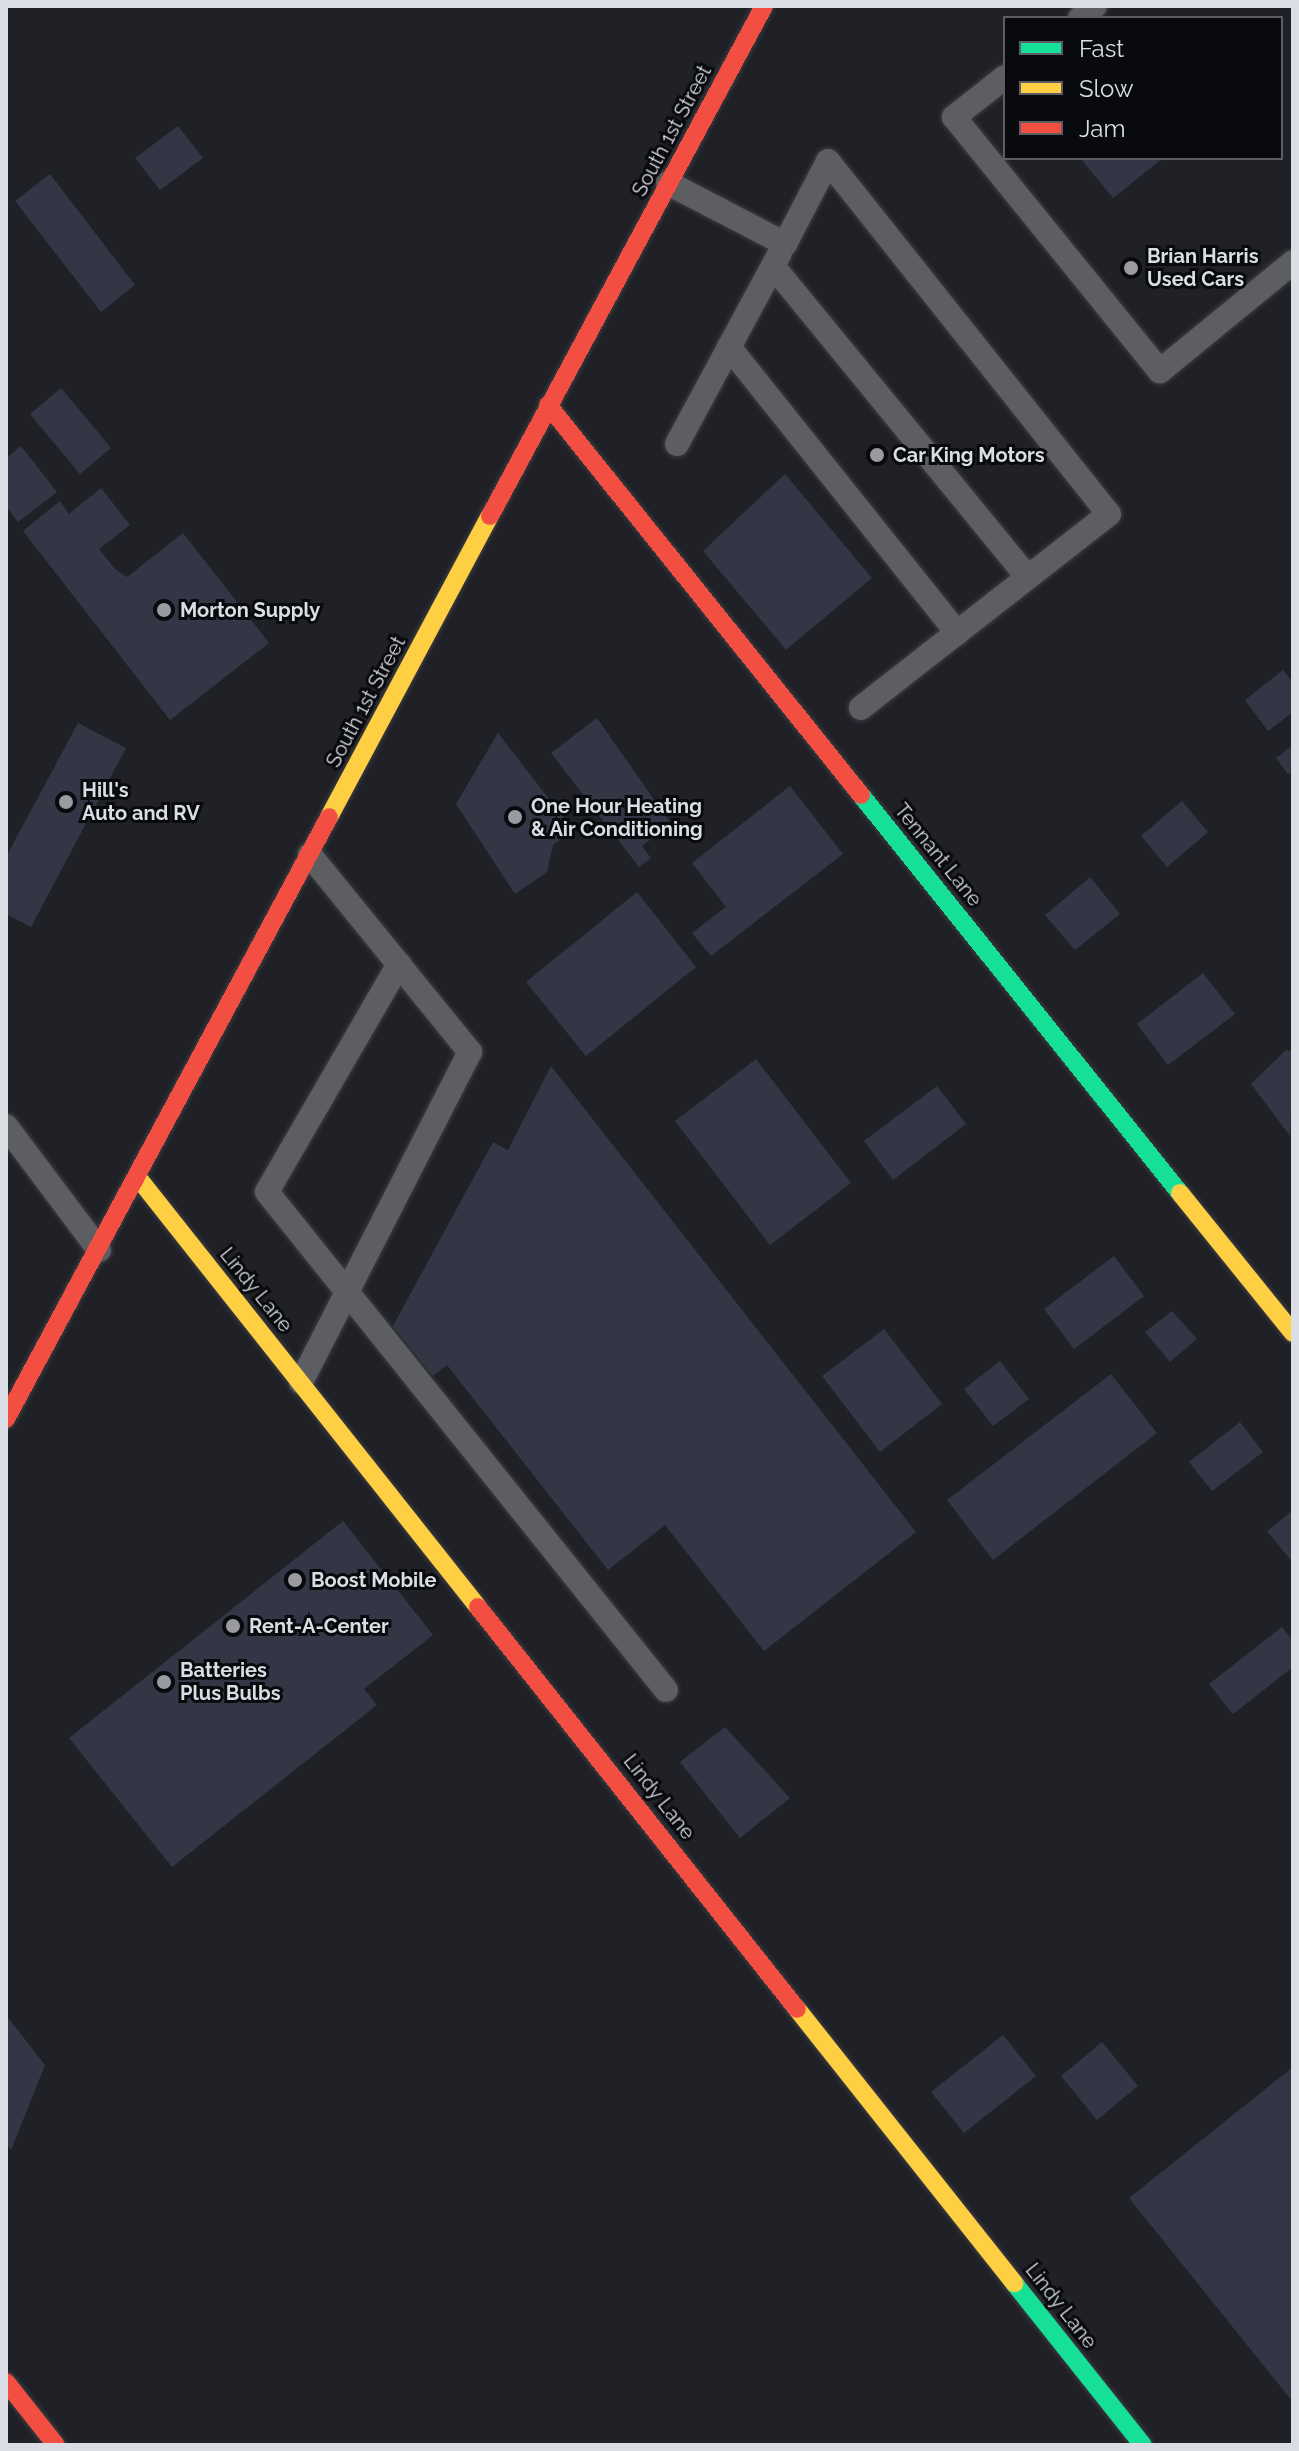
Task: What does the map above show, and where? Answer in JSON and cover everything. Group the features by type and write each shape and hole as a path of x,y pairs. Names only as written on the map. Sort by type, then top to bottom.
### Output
{"street":[{"name":"South 1st Street","path":"6,1419 139,1179 548,405 764,6"},
{"name":"Tennant Lane","path":"548,405 1293,1333"},
{"name":"Lindy Lane","path":"139,1179 1143,2445"},
{"path":"6,2382 56,2445"}],"lane":[{"path":"1003,79 954,117 1160,371 1293,262"},
{"path":"677,444 828,161 1109,514 861,708"},
{"path":"668,183 785,244"},
{"path":"773,266 1028,577"},
{"path":"729,347 957,633"},
{"path":"301,1382 470,1052 310,855"},
{"path":"399,964 267,1192 666,1690"},
{"path":"6,1126 99,1250"}],"building":[{"path":"178,126 203,158 160,190 135,158"},
{"path":"1082,160 1160,160 1113,198"},
{"path":"50,174 135,285 101,312 15,201"},
{"path":"61,388 111,448 80,474 30,414"},
{"path":"21,446 57,492 18,522 6,506 6,458"},
{"path":"785,474 872,578 786,650 703,551"},
{"name":"Morton Supply","path":"101,488 130,525 99,549 115,569 127,577 183,533 269,643 170,720 23,531 60,501 69,514"},
{"path":"1283,670 1293,683 1293,712 1268,731 1245,700"},
{"path":"597,718 671,824 642,846 651,858 639,867 551,753"},
{"name":"Hill's Auto and RV","path":"78,723 126,748 31,927 6,914 6,857"},
{"name":"One Hour Heating & Air Conditioning","path":"498,733 573,830 553,845 547,872 515,894 456,804"},
{"path":"1293,745 1293,770 1288,774 1276,758"},
{"path":"790,786 843,854 711,956 692,933 726,907 692,863"},
{"path":"1182,801 1208,832 1167,867 1141,836"},
{"path":"1090,877 1120,914 1075,950 1045,915"},
{"path":"637,892 696,967 586,1056 526,982"},
{"path":"1203,973 1235,1014 1168,1065 1137,1024"},
{"path":"1286,1050 1293,1052 1290,1136 1251,1084"},
{"path":"756,1059 851,1183 770,1245 675,1121"},
{"path":"551,1066 916,1532 764,1651 665,1525 608,1570 447,1365 433,1376 393,1326 493,1142 508,1150"},
{"path":"937,1086 966,1124 893,1180 864,1141"},
{"path":"1114,1256 1144,1296 1074,1349 1044,1309"},
{"path":"1172,1311 1197,1339 1170,1362 1145,1332"},
{"path":"884,1329 942,1404 880,1452 822,1376"},
{"path":"1000,1361 1029,1399 993,1426 964,1389"},
{"path":"1111,1374 1157,1433 993,1560 947,1500"},
{"path":"1240,1422 1263,1452 1212,1491 1189,1462"},
{"path":"1293,1510 1293,1563 1267,1531"},
{"path":"343,1521 433,1635 364,1689 377,1705 172,1867 69,1738"},
{"path":"1282,1627 1293,1641 1293,1667 1233,1714 1209,1684"},
{"path":"725,1727 790,1798 740,1838 680,1762"},
{"path":"6,2015 45,2065 11,2150 6,2144"},
{"path":"1003,2035 1036,2076 964,2133 931,2092"},
{"path":"1102,2042 1138,2086 1097,2120 1061,2076"},
{"path":"1293,2067 1293,2402 1129,2198"}],"traffic: fast":[{"path":"861,795 1180,1193"},
{"path":"1014,2283 1143,2445"}],"traffic: slow":[{"path":"329,817 490,516"},
{"path":"139,1179 478,1607"},
{"path":"1180,1193 1293,1333"},
{"path":"797,2009 1014,2283"}],"traffic: jam":[{"path":"490,516 764,6"},
{"path":"548,405 861,795"},
{"path":"6,1419 329,817"},
{"path":"478,1607 797,2009"},
{"path":"6,2382 56,2445"}],"place":[{"name":"Brian Harris Used Cars","path":"1131,268"},
{"name":"Car King Motors","path":"877,455"},
{"name":"Morton Supply","path":"164,610"},
{"name":"Hill's Auto and RV","path":"66,802"},
{"name":"One Hour Heating & Air Conditioning","path":"515,817"},
{"name":"Boost Mobile","path":"295,1580"},
{"name":"Rent-A-Center","path":"233,1626"},
{"name":"Batteries Plus Bulbs","path":"164,1682"}]}
